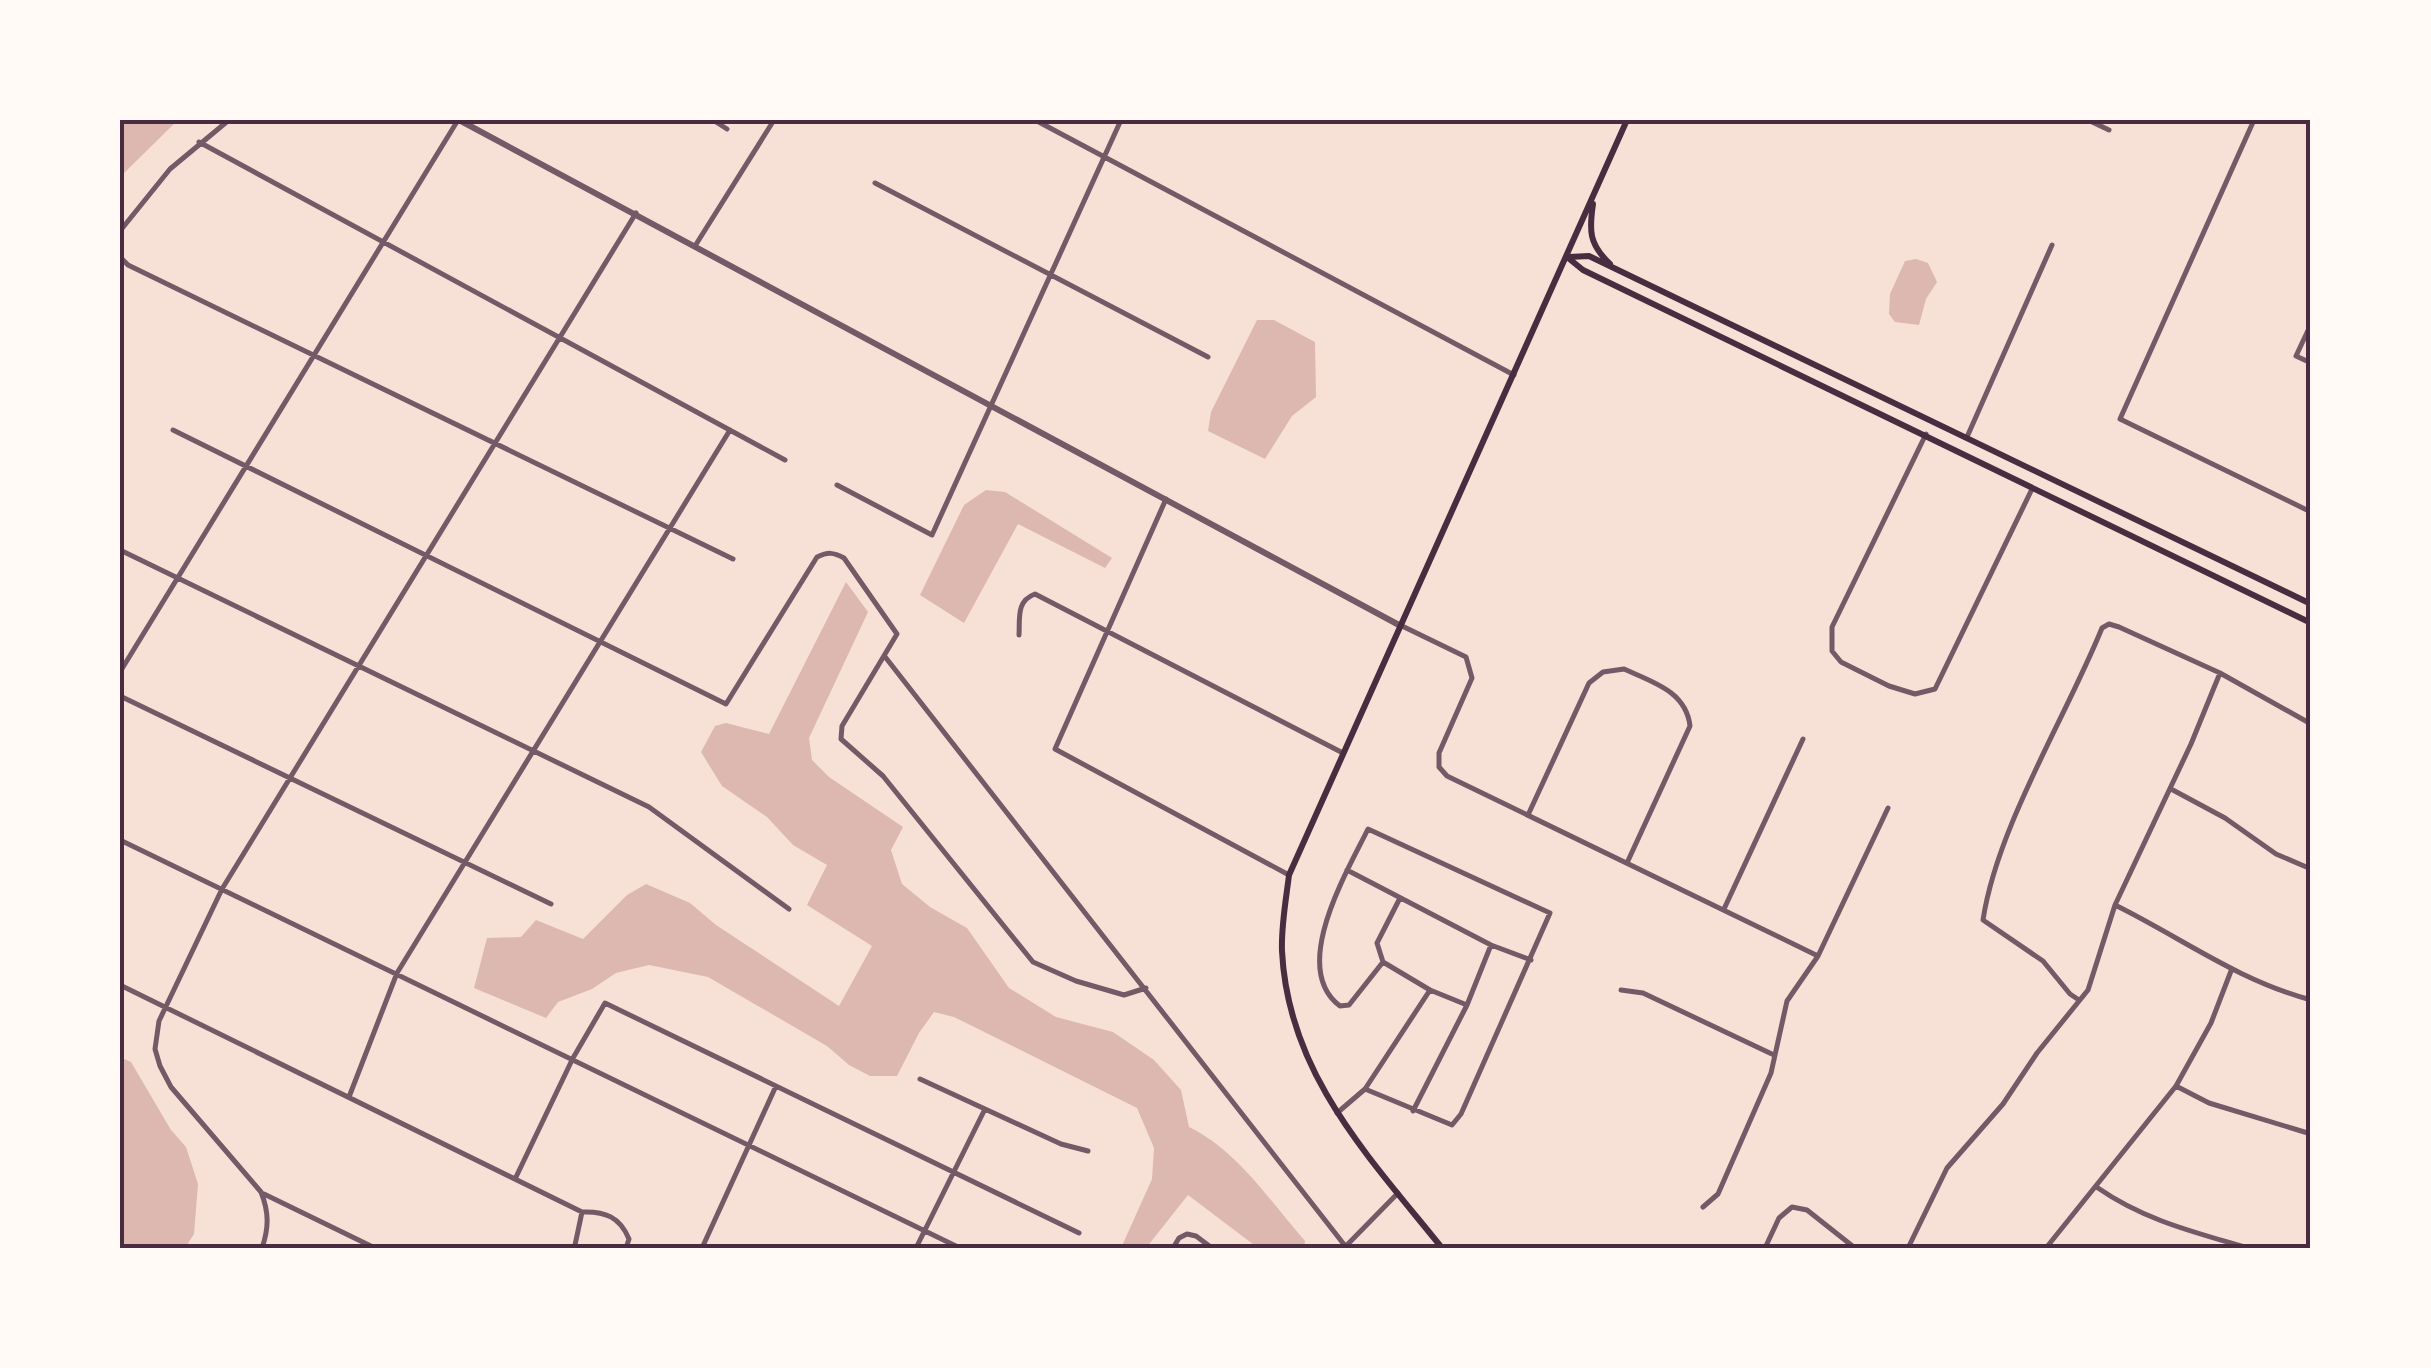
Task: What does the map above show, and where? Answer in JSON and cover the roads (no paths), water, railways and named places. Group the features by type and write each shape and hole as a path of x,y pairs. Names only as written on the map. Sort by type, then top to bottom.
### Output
{"main road":[{"path":"1442,1248 1337,1113 1298,1040 1286,994 1282,946 1289,875 1627,120"},
{"path":"1594,196 1589,232 1592,243 1614,268"},
{"path":"1567,256 1589,256 2311,604"},
{"path":"1567,256 1584,270 2311,623"}],"street":[{"path":"120,231 144,197 199,142 229,120"},
{"path":"120,672 459,120 1466,657 1472,678 1440,753 1440,767 1447,776 1818,956"},
{"path":"714,120 727,128"},
{"path":"695,246 774,120"},
{"path":"1035,120 1514,374"},
{"path":"837,485 932,535 1121,120"},
{"path":"2088,120 2109,130"},
{"path":"2254,120 2120,419 2311,512"},
{"path":"2299,120 2311,122"},
{"path":"199,142 785,460"},
{"path":"875,183 1208,357"},
{"path":"262,1248 268,1208 261,1192 171,1087 160,1066 156,1033 222,889 636,214"},
{"path":"1966,437 2052,246"},
{"path":"120,256 128,265 733,558"},
{"path":"2311,324 2296,356 2311,363"},
{"path":"173,430 723,704 728,704 817,557 828,552 844,558 898,634 842,726 842,740 883,776 1032,962 1124,995 1146,988"},
{"path":"349,1097 397,973 730,430"},
{"path":"1926,434 1832,627 1832,650 1841,662 1914,694 1935,688 2032,488"},
{"path":"1166,499 1055,749 1289,875"},
{"path":"120,550 649,807 789,909"},
{"path":"1019,635 1020,606 1034,594 1341,752"},
{"path":"2080,1000 2070,994 2043,961 1983,920 1987,894 2010,832 2102,628 2109,624 2119,627 2220,674 2311,724"},
{"path":"886,658 1345,1247 1398,1193"},
{"path":"1528,815 1589,683 1603,672 1624,668 1675,695 1689,714 1690,726 1627,863"},
{"path":"1908,1248 1947,1168 2004,1104 2037,1053 2080,1000 2096,968 2115,905 2220,674"},
{"path":"120,696 551,904"},
{"path":"1724,909 1803,738"},
{"path":"2170,788 2225,818 2276,854 2311,870"},
{"path":"1703,1207 1718,1194 1776,1056 1786,1001 1818,956 1888,808"},
{"path":"1365,1089 1452,1125 1461,1114 1550,913 1368,829 1326,920 1319,958 1322,986 1340,1006 1349,1005 1383,962"},
{"path":"120,840 960,1248"},
{"path":"1347,870 1491,945 1531,960"},
{"path":"1400,898 1377,943 1383,962 1430,990 1467,1005"},
{"path":"2115,905 2159,926 2231,971 2311,1000"},
{"path":"1413,1111 1467,1005 1491,945"},
{"path":"2046,1248 2098,1188 2176,1086 2211,1023 2231,971"},
{"path":"120,985 582,1212 603,1212 618,1220 630,1239 626,1248"},
{"path":"1337,1113 1365,1089 1430,990"},
{"path":"1622,990 1643,993 1776,1056"},
{"path":"516,1177 573,1058 605,1003 1079,1233"},
{"path":"920,1079 1061,1144 1088,1151"},
{"path":"702,1248 776,1086"},
{"path":"2176,1086 2209,1104 2311,1134"},
{"path":"916,1248 985,1109"},
{"path":"2098,1188 2125,1207 2159,1222 2248,1248"},
{"path":"261,1192 375,1248"},
{"path":"1765,1248 1778,1218 1792,1207 1807,1210 1854,1248"},
{"path":"579,1248 575,1245 576,1232 582,1212"},
{"path":"1172,1248 1186,1234 1212,1248"}]}
